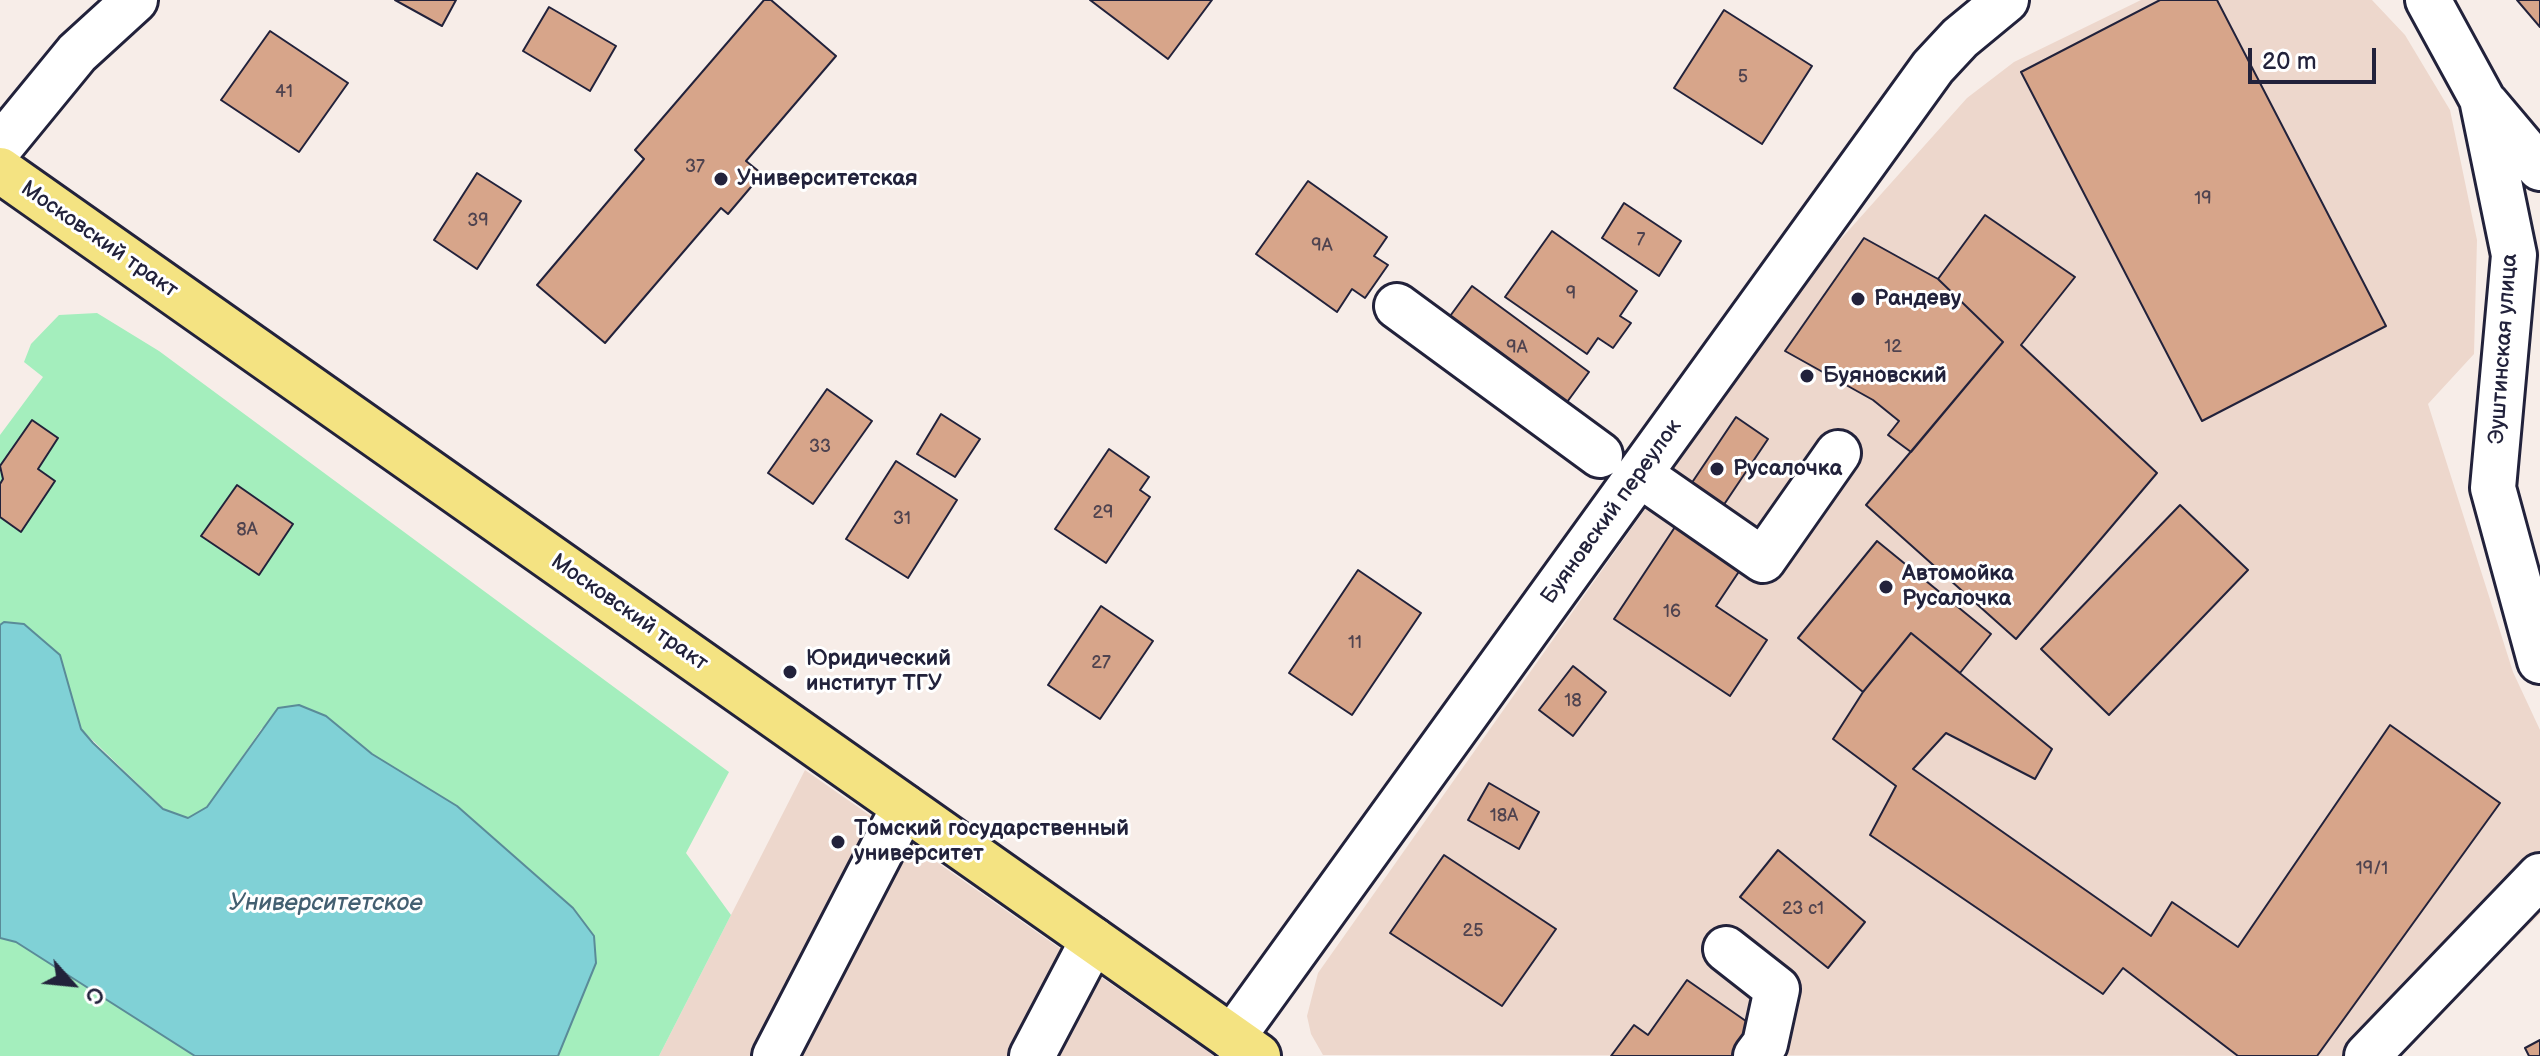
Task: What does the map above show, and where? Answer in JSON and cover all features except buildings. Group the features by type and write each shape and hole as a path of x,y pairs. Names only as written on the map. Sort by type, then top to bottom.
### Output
{"main road":[{"name":"Московский тракт","path":"0,170 1245,1047"}],"street":[{"path":"0,147 77,53 135,0"},
{"name":"Буяновский переулок","path":"1245,1047 1639,474 1933,67 1960,38 2006,0"},
{"name":"Эуштинская улица","path":"2428,0 2482,99 2514,255 2493,488 2540,661"},
{"path":"2482,99 2540,168"},
{"path":"1397,306 1600,455"},
{"path":"1639,474 1763,560 1838,453"},
{"path":"775,1056 904,807"},
{"path":"2367,1056 2540,876"},
{"path":"1032,1056 1093,940"},
{"path":"1726,949 1777,989 1765,1044 1756,1056"}],"shaded area":[{"path":"2141,0 2372,0 2405,35 2450,110 2477,240 2474,354 2428,404 2513,672 2540,730 2540,914 2395,1056 1323,1055 1311,1034 1307,1016 1318,973 1815,268 1967,98 2014,62"},
{"name":"Томский государственный университет","path":"805,770 1214,1056 659,1056"}],"green space":[{"path":"97,313 159,351 729,772 686,853 731,915 659,1056 558,1056 596,963 594,936 573,908 457,806 372,754 326,716 262,728 207,808 188,818 164,809 81,729 59,655 4,622 0,625 0,435 43,377 24,362 31,344 59,315"},
{"path":"0,938 16,942 195,1056 0,1056"}],"water":[{"name":"Университетское","path":"4,622 24,624 60,655 81,729 163,809 188,818 207,807 278,708 299,705 326,716 372,754 457,806 573,908 594,936 596,963 558,1056 195,1056 16,942 0,938 0,625"}],"place":[{"name":"Университетская","path":"721,179"},
{"name":"Рандеву","path":"1858,299"},
{"name":"Буяновский","path":"1807,376"},
{"name":"Русалочка","path":"1717,469"},
{"name":"Автомойка Русалочка","path":"1886,587"},
{"name":"Юридический институт ТГУ","path":"790,672"},
{"name":"Томский государственный университет","path":"838,842"}]}
